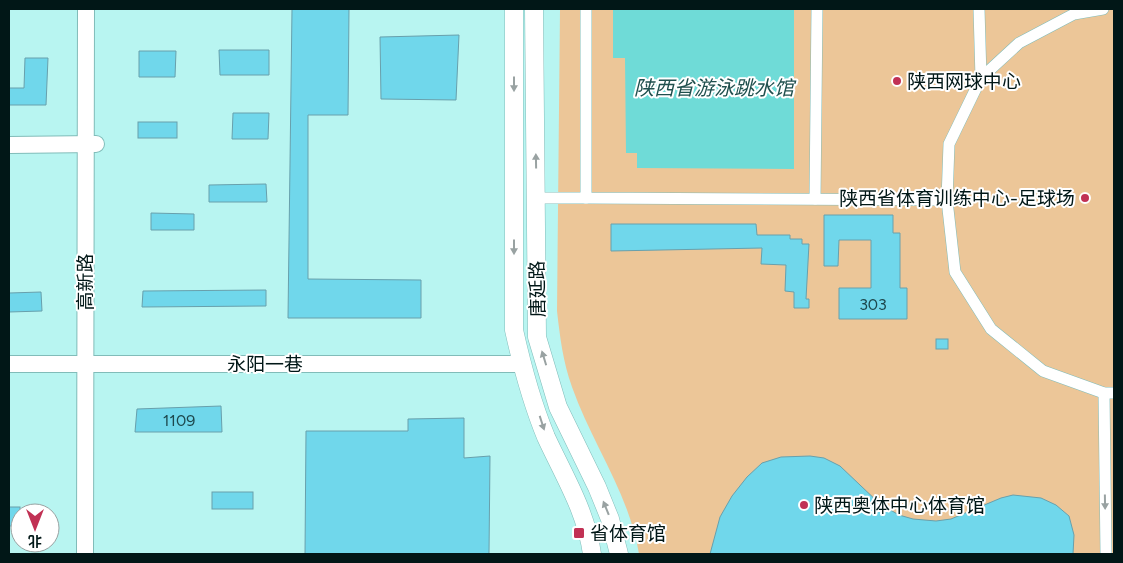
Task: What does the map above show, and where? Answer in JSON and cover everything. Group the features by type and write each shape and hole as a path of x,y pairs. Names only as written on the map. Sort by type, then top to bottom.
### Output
{"main road":[{"name":"高新路","path":"86,9 91,144"},
{"name":"高新路","path":"85,554 90,359 91,144 95,9"},
{"name":"唐延路","path":"514,9 514,330 521,359 546,436 574,491 589,534 592,554"},
{"name":"唐延路","path":"534,9 537,337 558,407 597,487 610,519 619,554"},
{"path":"9,145 91,144"},
{"name":"永阳一巷","path":"9,354 90,359 521,359"},
{"name":"高新路","path":"90,359 95,554"},
{"name":"永阳一巷","path":"9,364 90,359"}],"street":[{"path":"586,9 586,198"},
{"path":"815,199 817,9"},
{"path":"979,9 981,78"},
{"path":"1103,9 1074,14 1019,43 981,78 949,144 947,200 955,272 991,329 1044,371 1109,393 1106,554"},
{"path":"536,198 947,200"}],"shaded area":[{"path":"560,9 1114,9 1114,554 639,554 634,532 619,489 580,408 572,387 566,368 561,340 557,311"}],"water":[{"name":"陕西省游泳跳水馆","path":"794,9 794,169 637,168 637,153 626,153 625,58 613,58 613,10"}],"building":[{"path":"292,9 349,9 348,115 308,115 308,279 421,280 421,318 288,318"},
{"path":"459,35 456,100 381,99 380,37"},
{"path":"219,50 269,50 269,75 220,75"},
{"path":"139,51 176,51 175,77 139,77"},
{"path":"25,58 48,58 46,105 9,105 9,88 24,88"},
{"path":"233,113 269,113 268,139 232,139"},
{"path":"138,122 177,122 177,138 138,138"},
{"path":"266,184 267,202 209,202 209,185"},
{"path":"151,213 194,214 194,230 151,230"},
{"path":"824,215 893,215 893,233 900,233 900,288 907,288 907,319 839,319 839,288 871,288 871,240 839,240 838,266 824,266"},
{"path":"611,224 756,224 757,235 790,235 790,239 802,239 802,244 809,244 806,299 809,299 809,308 794,308 794,292 785,291 786,265 761,264 762,248 611,251"},
{"path":"266,290 266,306 142,307 143,291"},
{"path":"41,292 42,311 9,312 9,293"},
{"path":"936,339 948,339 948,349 936,349"},
{"path":"221,406 222,432 135,432 137,409"},
{"path":"464,418 464,458 490,456 489,554 305,554 306,431 408,431 408,419"},
{"name":"陕西奥体中心体育馆","path":"810,456 824,458 840,466 880,504 899,515 913,519 936,521 951,519 1001,498 1013,495 1041,498 1056,505 1069,516 1074,535 1073,554 710,554 720,517 732,496 747,477 762,463 781,457"},
{"path":"212,492 253,492 253,509 212,509"},
{"path":"9,507 10,507 10,526"}],"place":[{"name":"陕西网球中心","path":"897,81"},
{"name":"陕西省体育训练中心-足球场","path":"1085,198"},
{"name":"陕西奥体中心体育馆","path":"804,505"},
{"name":"省体育馆","path":"579,533"}]}
